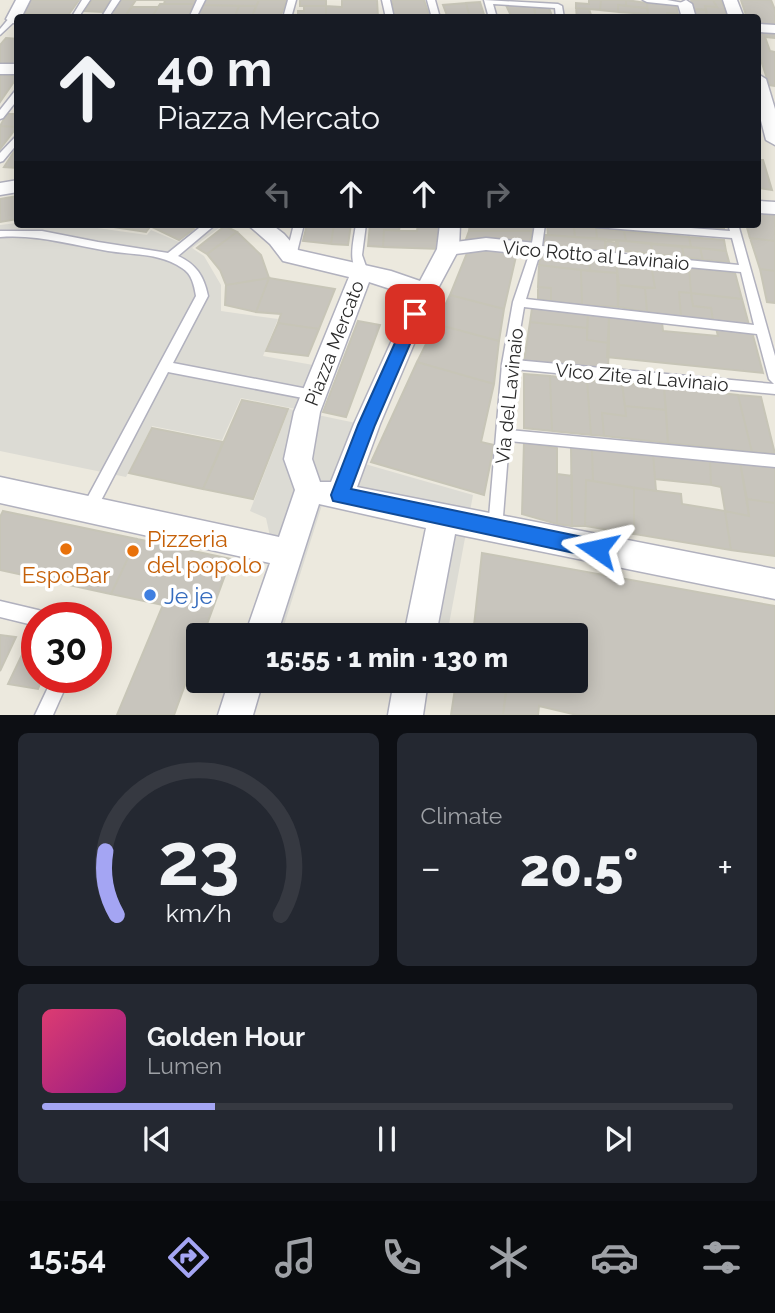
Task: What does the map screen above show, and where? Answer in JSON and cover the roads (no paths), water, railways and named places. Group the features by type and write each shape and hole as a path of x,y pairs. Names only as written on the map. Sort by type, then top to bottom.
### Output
{"street":[{"path":"10,19 23,0"},
{"path":"763,90 775,140"},
{"path":"262,228 277,239 291,256"},
{"path":"340,495 366,425 425,292 448,249 450,228"},
{"name":"Vico Rotto al Lavinaio","path":"448,249 486,244 536,249"},
{"name":"Piazza Mercato","path":"291,256 362,272 313,395 299,441 298,459 309,490"},
{"path":"362,272 391,278 425,292"},
{"path":"0,490 288,553"},
{"path":"265,623 309,490 775,584"},
{"path":"422,623 443,518"},
{"path":"235,715 242,693"},
{"path":"405,715 409,693"}],"lane":[{"path":"647,0 686,7"},
{"path":"489,1 558,3"},
{"path":"0,33 10,19"},
{"path":"0,116 14,98"},
{"path":"0,159 14,142"},
{"path":"0,234 24,228 171,256 188,266 199,278 202,296 89,509"},
{"path":"171,256 206,228"},
{"path":"291,256 298,228"},
{"path":"360,228 357,255 362,272"},
{"name":"Via del Lavinaio","path":"495,529 505,435 508,364 519,302 536,249 539,228"},
{"path":"688,228 734,230 775,379"},
{"name":"Vico Rotto al Lavinaio","path":"536,249 745,269"},
{"path":"519,302 762,330"},
{"name":"Vico Zite al Lavinaio","path":"508,364 775,389"},
{"path":"166,367 313,395"},
{"path":"505,435 775,461"},
{"path":"0,608 21,614"},
{"path":"44,715 54,693"}],"place":[{"name":"EspoBar","path":"66,549"},
{"name":"Pizzeria del popolo","path":"133,551"},
{"name":"Je je","path":"150,595"}]}
